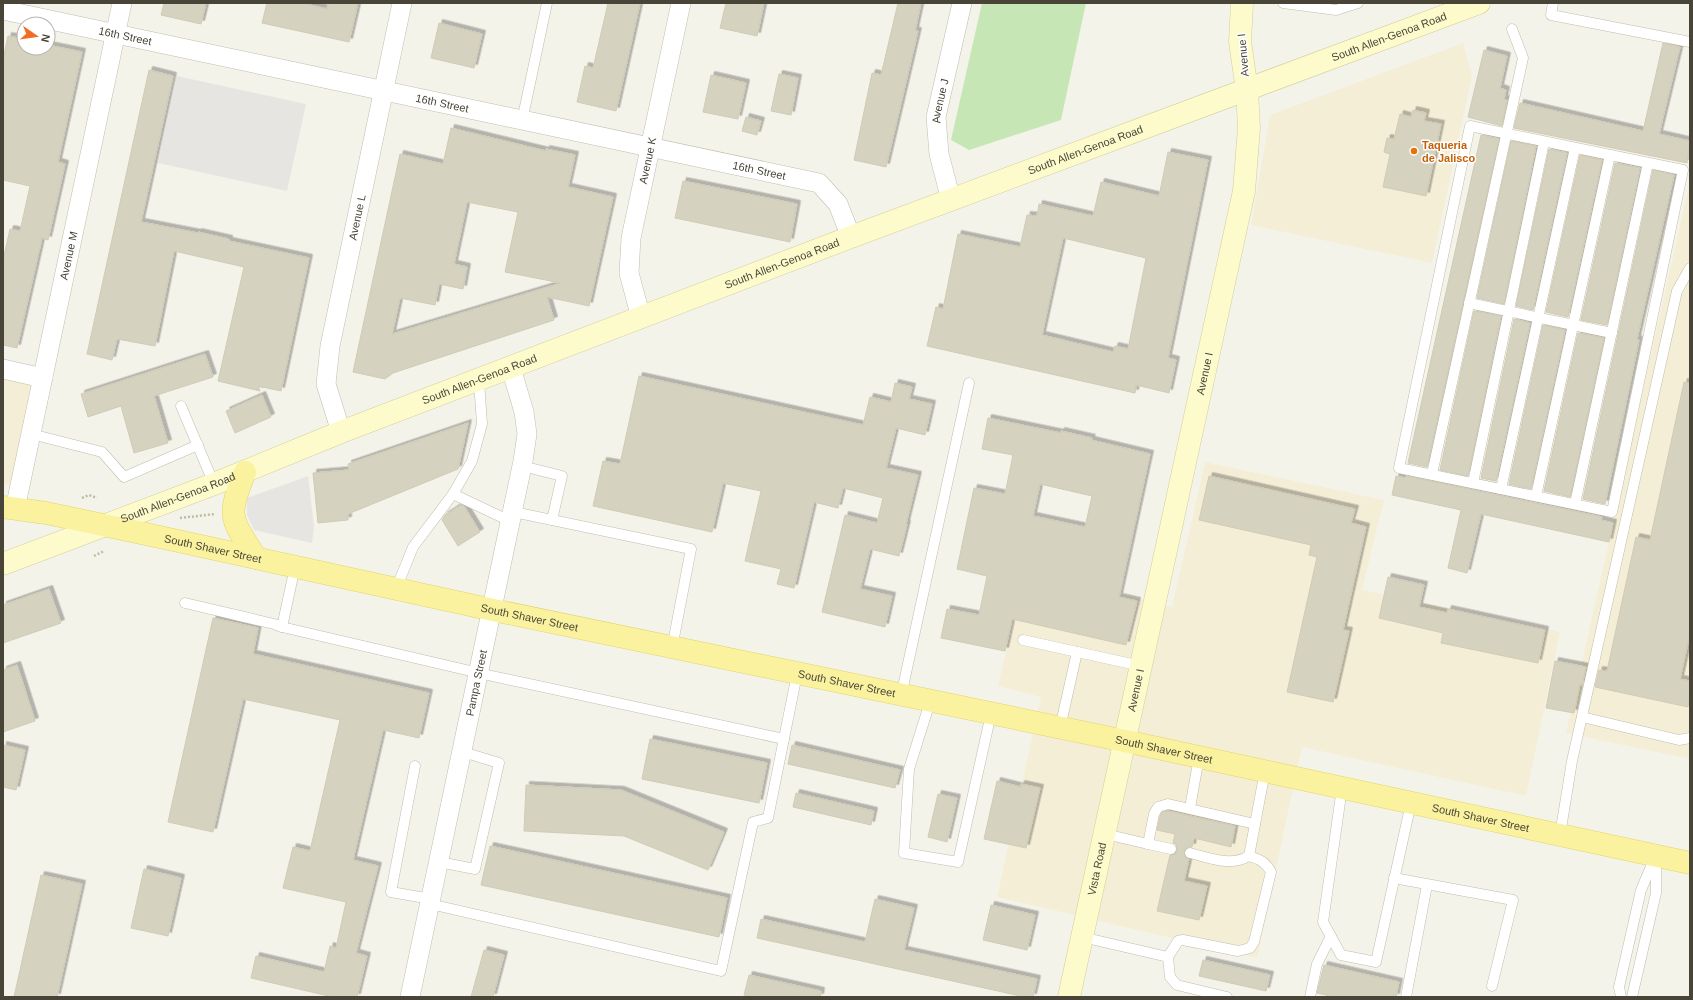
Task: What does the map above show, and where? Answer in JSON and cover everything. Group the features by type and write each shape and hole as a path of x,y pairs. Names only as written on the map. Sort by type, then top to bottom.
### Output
{"main road":[{"name":"Avenue I","path":"1125,741 1244,191 1248,159 1249,128 1247,90 1240,42 1242,3"},
{"name":"South Allen-Genoa Road","path":"3,564 245,472 340,432 479,381 851,237 1247,90 1446,9 1479,3"},
{"path":"245,472 234,497 232,513 236,526 256,558"},
{"name":"South Shaver Street","path":"9,508 46,513 95,528 256,558 672,648 1125,741 1690,863"},
{"name":"Vista Road","path":"1069,997 1125,741"}],"street":[{"name":"Avenue M","path":"9,508 32,434 122,3"},
{"name":"Avenue L","path":"340,432 326,384 330,346 402,3"},
{"name":"Avenue K","path":"641,318 628,273 631,238 681,3"},
{"name":"Avenue J","path":"951,200 939,154 936,118 962,3"},
{"name":"16th Street","path":"3,10 819,183 838,204 851,237"},
{"name":"Pampa Street","path":"410,997 513,517 522,466 527,434 524,412 511,368"},
{"path":"3,369 43,378"}],"lane":[{"path":"522,121 547,3"},
{"path":"1283,3 1336,10 1358,3"},
{"path":"1553,3 1551,15 1690,42"},
{"path":"1432,474 1523,58 1512,29"},
{"path":"1470,126 1544,142 1683,170 1612,512 1399,468 1470,126"},
{"path":"1473,483 1544,142"},
{"path":"1501,488 1575,148"},
{"path":"1536,496 1610,155"},
{"path":"1575,504 1648,163"},
{"path":"1560,835 1572,761 1677,291 1690,269"},
{"path":"1469,303 1612,332"},
{"path":"396,589 413,547 453,494 472,461 482,424 479,381"},
{"path":"901,696 969,383"},
{"path":"181,406 214,484"},
{"path":"32,434 102,452 124,476 198,446"},
{"path":"522,466 562,476 552,520"},
{"path":"453,494 513,517 552,520 690,549 672,648"},
{"path":"282,627 295,567"},
{"path":"185,603 480,673 784,739"},
{"path":"1023,640 1141,666"},
{"path":"1060,728 1077,652"},
{"path":"416,766 392,892 721,971 753,822 768,818 797,674"},
{"path":"930,702 909,769 904,853 958,862 991,714"},
{"path":"1582,717 1679,740 1690,738"},
{"path":"439,862 475,869 499,763 463,752"},
{"path":"1190,808 1199,757"},
{"path":"1190,853 1230,862 1241,861 1249,856 1265,771"},
{"path":"1342,788 1323,922 1341,955 1376,962 1411,803"},
{"path":"1148,844 1154,814 1158,807 1168,804 1255,824"},
{"path":"1105,834 1171,849"},
{"path":"1227,997 1177,985 1170,977 1168,957 1178,941 1183,940 1238,951 1250,948 1254,942 1271,872 1267,865 1258,859 1249,856"},
{"path":"1621,997 1619,987 1641,890 1656,856"},
{"path":"1632,997 1656,893 1656,856"},
{"path":"1394,878 1513,900 1492,986"},
{"path":"1406,997 1427,885"},
{"path":"1310,997 1317,964 1331,936"},
{"path":"1082,938 1168,957"}],"path":[{"path":"82,498 89,495 97,498"},
{"path":"179,519 219,514"},
{"path":"94,556 104,550"}],"shaded area":[{"path":"1463,43 1472,76 1432,263 1251,225 1270,115"},
{"path":"177,76 306,104 287,191 158,163"},
{"path":"1690,181 1690,759 1566,733"},
{"path":"3,377 34,384 12,486 3,484"},
{"path":"1205,462 1384,500 1362,590 1560,632 1526,796 1302,747 1257,958 997,897 1041,697 998,686 1025,572 1172,607"},
{"path":"308,476 314,526 312,543 254,530 247,515 247,498"}],"green space":[{"path":"982,3 1086,3 1061,120 969,150 951,140"}],"building":[{"path":"164,3 206,3 201,24 161,15"},
{"path":"267,3 302,3 327,9 328,3 358,3 349,42 262,23"},
{"path":"608,3 640,3 616,111 577,102 585,66 593,68"},
{"path":"726,3 764,3 757,36 720,28"},
{"path":"898,3 921,3 915,31 918,31 886,167 854,160 872,73 881,75"},
{"path":"439,23 482,34 474,68 431,58"},
{"path":"8,36 16,38 16,56 56,56 56,47 82,52 58,162 65,164 48,240 42,238 17,348 3,345 3,260 10,229 20,231 30,186 3,180 3,59"},
{"path":"1663,43 1680,47 1659,134 1690,141 1687,163 1514,128 1520,103 1643,131"},
{"path":"1484,50 1507,56 1500,88 1506,90 1504,99 1507,100 1502,126 1468,117"},
{"path":"149,70 173,76 141,222 198,232 229,239 229,241 309,258 281,391 258,386 260,391 218,381 244,267 174,251 155,346 117,339 112,360 87,354"},
{"path":"779,74 798,78 791,115 771,111"},
{"path":"711,75 746,83 738,119 703,112"},
{"path":"1413,110 1426,113 1424,121 1441,124 1426,196 1383,187 1390,154 1384,152 1387,138 1394,139 1400,114 1411,117"},
{"path":"746,117 761,121 757,135 742,131"},
{"path":"451,128 546,151 546,149 575,155 568,187 613,197 589,306 547,297 554,320 393,373 385,379 353,372 400,154 443,164","holes":["467,202 518,212 505,272 561,283 392,334 400,298 435,305 439,284 463,289 467,267 454,264"]},
{"path":"1481,135 1499,139 1427,467 1408,463"},
{"path":"1511,141 1536,146 1504,304 1477,298"},
{"path":"1549,149 1567,153 1533,310 1516,306"},
{"path":"1168,152 1208,160 1168,358 1176,360 1169,393 1136,385 1135,393 927,346 936,307 943,309 958,234 1020,247 1027,215 1037,216 1039,204 1093,216 1101,182 1159,196","holes":["1063,238 1146,258 1128,349 1115,346 1113,352 1042,335"]},
{"path":"1580,155 1602,160 1568,317 1546,312"},
{"path":"1615,163 1640,168 1607,325 1581,320"},
{"path":"1653,170 1674,175 1637,339 1639,340 1605,504 1583,499"},
{"path":"683,181 797,204 790,242 675,218"},
{"path":"1474,311 1501,316 1468,476 1440,470"},
{"path":"1514,319 1530,323 1496,481 1481,478"},
{"path":"1543,325 1565,330 1531,489 1509,484"},
{"path":"1578,333 1604,338 1570,497 1544,491"},
{"path":"205,354 213,377 154,396 168,443 134,453 121,406 88,417 81,394"},
{"path":"639,376 863,425 870,397 891,402 895,383 912,387 909,399 932,404 925,435 896,428 886,468 918,475 899,556 870,549 860,589 892,596 885,627 822,612 845,515 877,523 883,498 843,488 838,508 814,502 794,588 777,584 781,569 745,561 761,491 723,483 712,532 593,506 603,461 620,464"},
{"path":"1684,382 1690,383 1690,634 1680,679 1690,681 1688,707 1595,687 1599,670 1607,671 1636,537 1650,540"},
{"path":"262,395 271,417 235,433 226,411"},
{"path":"988,418 1061,433 1061,431 1092,438 1091,440 1150,454 1119,597 1137,601 1126,645 1012,619 1005,651 941,638 947,609 979,615 987,576 957,569 974,488 1005,494 1013,455 982,449","holes":["1040,484 1092,496 1085,527 1033,516"]},
{"path":"468,423 458,469 348,514 348,520 318,523 313,473 349,470 348,464"},
{"path":"1209,476 1355,509 1351,523 1366,527 1343,630 1349,631 1333,702 1287,692 1317,557 1309,555 1311,545 1199,520"},
{"path":"1396,476 1405,478 1406,476 1602,517 1601,520 1613,523 1609,542 1481,514 1467,573 1448,568 1461,510 1392,495"},
{"path":"461,505 464,506 480,532 458,546 442,520 445,515"},
{"path":"1388,577 1424,585 1419,607 1447,613 1448,609 1545,630 1538,663 1441,643 1443,633 1379,618"},
{"path":"49,589 61,623 3,643 3,605"},
{"path":"213,618 258,628 253,654 429,693 419,738 383,730 353,860 378,866 356,953 367,956 357,997 333,997 251,978 256,956 324,972 330,946 336,948 346,902 283,888 293,847 310,851 340,720 243,699 213,832 168,822"},
{"path":"1555,661 1586,667 1582,685 1580,684 1574,713 1546,708"},
{"path":"17,665 35,721 3,732 3,670"},
{"path":"650,739 767,763 759,803 642,779"},
{"path":"3,745 25,750 16,790 3,787"},
{"path":"792,745 900,770 895,788 788,764"},
{"path":"997,781 1021,787 1021,784 1040,788 1026,848 984,839"},
{"path":"526,785 621,790 724,832 708,870 624,836 524,831"},
{"path":"796,793 874,811 871,825 793,807"},
{"path":"938,794 957,798 947,842 928,837"},
{"path":"1168,811 1235,826 1231,847 1194,838 1192,847 1188,847 1184,851 1185,857 1189,859 1184,881 1207,886 1199,920 1157,911 1170,855 1176,854 1177,850 1176,844 1173,843 1175,834 1157,830 1162,812"},
{"path":"490,846 727,898 719,937 481,885"},
{"path":"144,869 181,878 168,936 131,928"},
{"path":"41,875 82,884 57,997 14,997"},
{"path":"875,899 914,908 904,950 1037,979 1033,997 1025,997 757,938 761,919 865,942"},
{"path":"991,905 1035,915 1027,950 983,940"},
{"path":"484,950 504,955 493,997 471,997"},
{"path":"1203,960 1270,975 1266,991 1199,976"},
{"path":"1324,965 1399,982 1396,997 1334,997 1317,993"},
{"path":"749,975 821,991 820,997 753,997 744,995"}],"place":[{"name":"Taqueria de Jalisco","path":"1414,151"}]}
